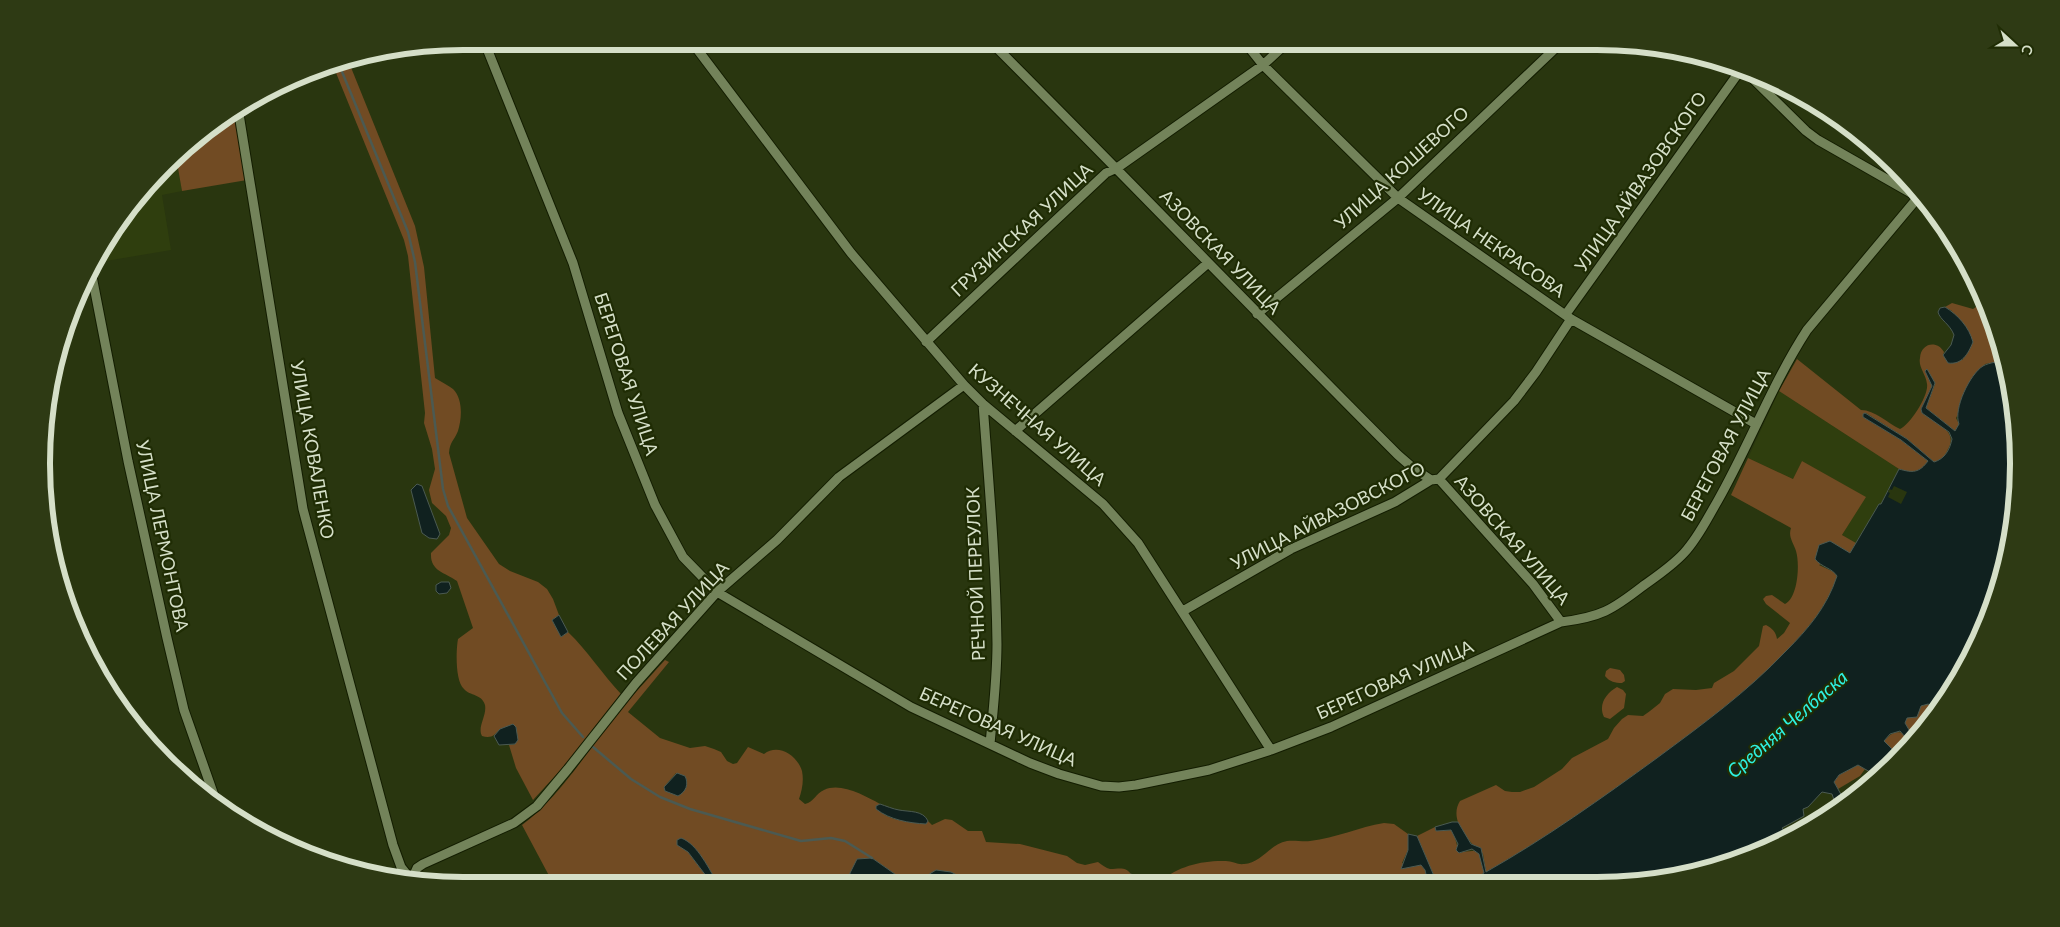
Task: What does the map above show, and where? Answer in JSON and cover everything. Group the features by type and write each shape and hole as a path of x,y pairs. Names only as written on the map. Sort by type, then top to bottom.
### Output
{"street":[{"name":"БЕРЕГОВАЯ УЛИЦА","path":"488,50 573,263 618,414 655,505 683,557 717,592 890,695 1030,763 1077,780 1119,787 1181,777 1271,750 1393,700 1561,622 1586,619 1611,609 1684,553 1694,540 1728,482 1796,346 1807,330 1915,201"},
{"name":"КУЗНЕЧНАЯ УЛИЦА","path":"697,50 851,253 964,385 983,404 1080,484 1124,526 1149,557 1271,750"},
{"name":"АЗОВСКАЯ УЛИЦА","path":"999,50 1398,455 1413,468 1435,480 1533,584 1561,622"},
{"name":"УЛИЦА НЕКРАСОВА","path":"1251,50 1263,65 1398,198 1569,317 1756,424"},
{"name":"ГРУЗИНСКАЯ УЛИЦА","path":"926,342 1106,173 1117,168 1263,65 1279,50"},
{"name":"УЛИЦА КОШЕВОГО","path":"1257,314 1398,198 1554,50"},
{"name":"УЛИЦА АЙВАЗОВСКОГО","path":"1183,611 1291,549 1395,502 1435,480 1519,395 1569,317 1737,75"},
{"path":"1755,81 1806,131 1818,140 1904,188"},
{"name":"УЛИЦА КОВАЛЕНКО","path":"239,116 303,509 393,845 401,867 405,872"},
{"path":"1016,431 1208,263"},
{"name":"УЛИЦА ЛЕРМОНТОВА","path":"93,281 128,461 167,638 184,710 213,793"},
{"name":"ПОЛЕВАЯ УЛИЦА","path":"415,874 422,864 514,824 531,810 568,769 636,683 717,592 777,540 839,476 964,385"},
{"name":"РЕЧНОЙ ПЕРЕУЛОК","path":"983,404 997,646 990,744"}],"shaded area":[{"path":"350,66 415,226 424,267 435,378 453,389 460,403 461,415 459,426 449,453 467,518 499,564 510,571 538,582 547,589 559,615 552,620 561,637 568,632 621,694 566,764 533,800 516,768 509,745 515,744 500,729 492,736 482,736 481,729 485,705 479,697 464,689 458,673 458,639 473,628 457,581 435,567 431,559 431,553 449,535 451,528 446,516 432,503 429,490 435,469 432,449 424,423 425,413 408,256 404,240 335,71"},
{"path":"237,118 247,180 182,191 177,165 212,135"},
{"path":"177,165 182,191 162,195 171,250 103,262 135,212"},
{"path":"1952,303 1973,309 1979,305 1997,362 1985,364 1956,418 1959,424 1955,431 1926,408 1935,384 1927,370 1925,371 1932,386 1921,409 1922,413 1948,432 1951,443 1943,457 1934,462 1907,439 1866,413 1863,414 1863,417 1901,440 1928,461 1921,470 1910,472 1899,469 1779,391 1797,359 1861,410 1876,414 1900,429 1909,422 1922,402 1927,389 1920,361 1923,349 1926,346 1934,345 1941,348 1944,352 1943,355 1963,360 1952,311 1945,307"},
{"path":"1779,391 1899,469 1881,504 1879,504 1856,543 1842,535 1865,497 1802,461 1793,479 1748,458"},
{"path":"1748,458 1793,479 1802,461 1866,497 1842,535 1856,543 1850,553 1819,565 1834,572 1837,576 1828,598 1787,651 1724,708 1594,804 1486,872 1483,854 1466,837 1458,823 1457,808 1460,801 1496,785 1505,791 1512,792 1520,792 1534,787 1562,769 1572,758 1608,739 1622,719 1628,715 1643,716 1660,703 1665,694 1673,689 1696,690 1712,688 1714,683 1734,671 1759,646 1763,626 1766,625 1772,629 1777,639 1784,633 1790,623 1766,604 1763,599 1766,596 1772,595 1785,604 1789,601 1793,595 1797,580 1796,551 1790,537 1791,528 1731,495"},
{"path":"665,660 669,662 628,712 660,738 690,748 705,746 714,749 721,752 727,761 733,764 737,763 748,747 764,754 775,750 786,752 800,765 803,778 799,799 805,804 824,790 831,788 845,789 880,804 876,806 880,811 898,820 926,824 928,821 932,825 945,819 952,820 968,831 982,831 986,842 1020,844 1067,856 1077,863 1085,865 1098,862 1110,869 1124,869 1131,874 1128,877 961,877 951,872 928,877 899,877 872,858 850,873 850,877 714,877 705,862 683,847 707,877 550,877 522,825 535,815 558,791 630,699","holes":["676,773 686,788 678,796 664,787"]},
{"path":"1610,668 1620,670 1624,675 1625,681 1617,683 1607,678 1605,676 1606,671"},
{"path":"1617,687 1626,694 1624,708 1610,719 1604,717 1602,708 1606,696"},
{"path":"1928,704 1932,705 1910,733 1905,723 1907,717 1918,712 1921,706"},
{"path":"1893,733 1908,734 1893,751 1884,741"},
{"path":"1858,765 1865,769 1860,776 1838,789 1834,782 1839,775"},
{"path":"1384,823 1394,824 1408,834 1408,850 1402,863 1421,865 1425,870 1427,877 1167,877 1175,871 1200,863 1228,861 1242,864 1250,863 1287,841 1320,840"},
{"path":"1435,827 1436,831 1451,830 1454,834 1459,853 1472,851 1478,853 1484,873 1478,877 1434,877 1417,836"}],"water":[{"path":"1945,307 1962,322 1969,331 1973,342 1964,358 1953,363 1948,363 1943,355 1951,345 1954,335 1938,312 1940,308"},
{"name":"Средняя Челбаска","path":"1997,362 2009,436 2009,491 2002,544 1996,571 1979,622 1955,670 1932,705 1928,704 1921,706 1917,717 1907,718 1905,723 1910,732 1906,738 1900,731 1890,734 1884,741 1894,751 1889,756 1870,772 1858,765 1839,775 1834,782 1842,796 1834,801 1832,794 1822,792 1808,807 1803,809 1804,816 1782,828 1784,831 1755,846 1704,863 1677,869 1624,876 1478,877 1484,873 1479,854 1472,849 1459,853 1456,850 1458,844 1451,830 1436,831 1435,827 1458,822 1471,844 1481,848 1486,872 1552,832 1595,803 1724,707 1786,651 1809,626 1828,598 1837,576 1815,559 1819,545 1830,541 1850,553 1879,504 1881,504 1899,469 1908,471 1919,470 1928,461 1901,440 1863,417 1863,414 1865,413 1907,439 1934,462 1938,461 1946,453 1952,439 1949,432 1922,413 1921,409 1932,386 1925,371 1927,369 1935,383 1926,408 1955,431 1959,424 1958,410 1964,392 1978,370 1988,364"},
{"path":"417,484 422,486 440,534 437,539 429,538 422,533 411,490"},
{"path":"441,582 449,582 451,588 447,593 439,594 436,591 436,585"},
{"path":"559,615 568,632 561,637 552,620"},
{"path":"513,724 516,727 518,740 515,744 499,745 494,736 500,729"},
{"path":"677,773 685,776 687,782 685,790 678,796 665,791 664,787"},
{"path":"880,804 897,810 919,813 926,817 928,821 926,824 920,824 893,818 876,809 876,806"},
{"path":"1408,834 1417,836 1434,877 1427,877 1425,870 1421,865 1401,869 1408,850"},
{"path":"681,838 693,846 714,877 707,877 688,852 677,845 677,840"},
{"path":"872,858 899,877 850,877 857,859"},
{"path":"936,870 951,872 961,877 925,877"}],"pier":[{"path":"1894,486 1907,492 1901,504 1888,497 1889,489 1892,490"}],"waterway":[{"path":"341,69 408,232 415,262 443,489 448,506 562,713 583,737"},
{"path":"593,747 631,779 660,797 690,809 801,841 831,838 845,841 872,858"}]}
